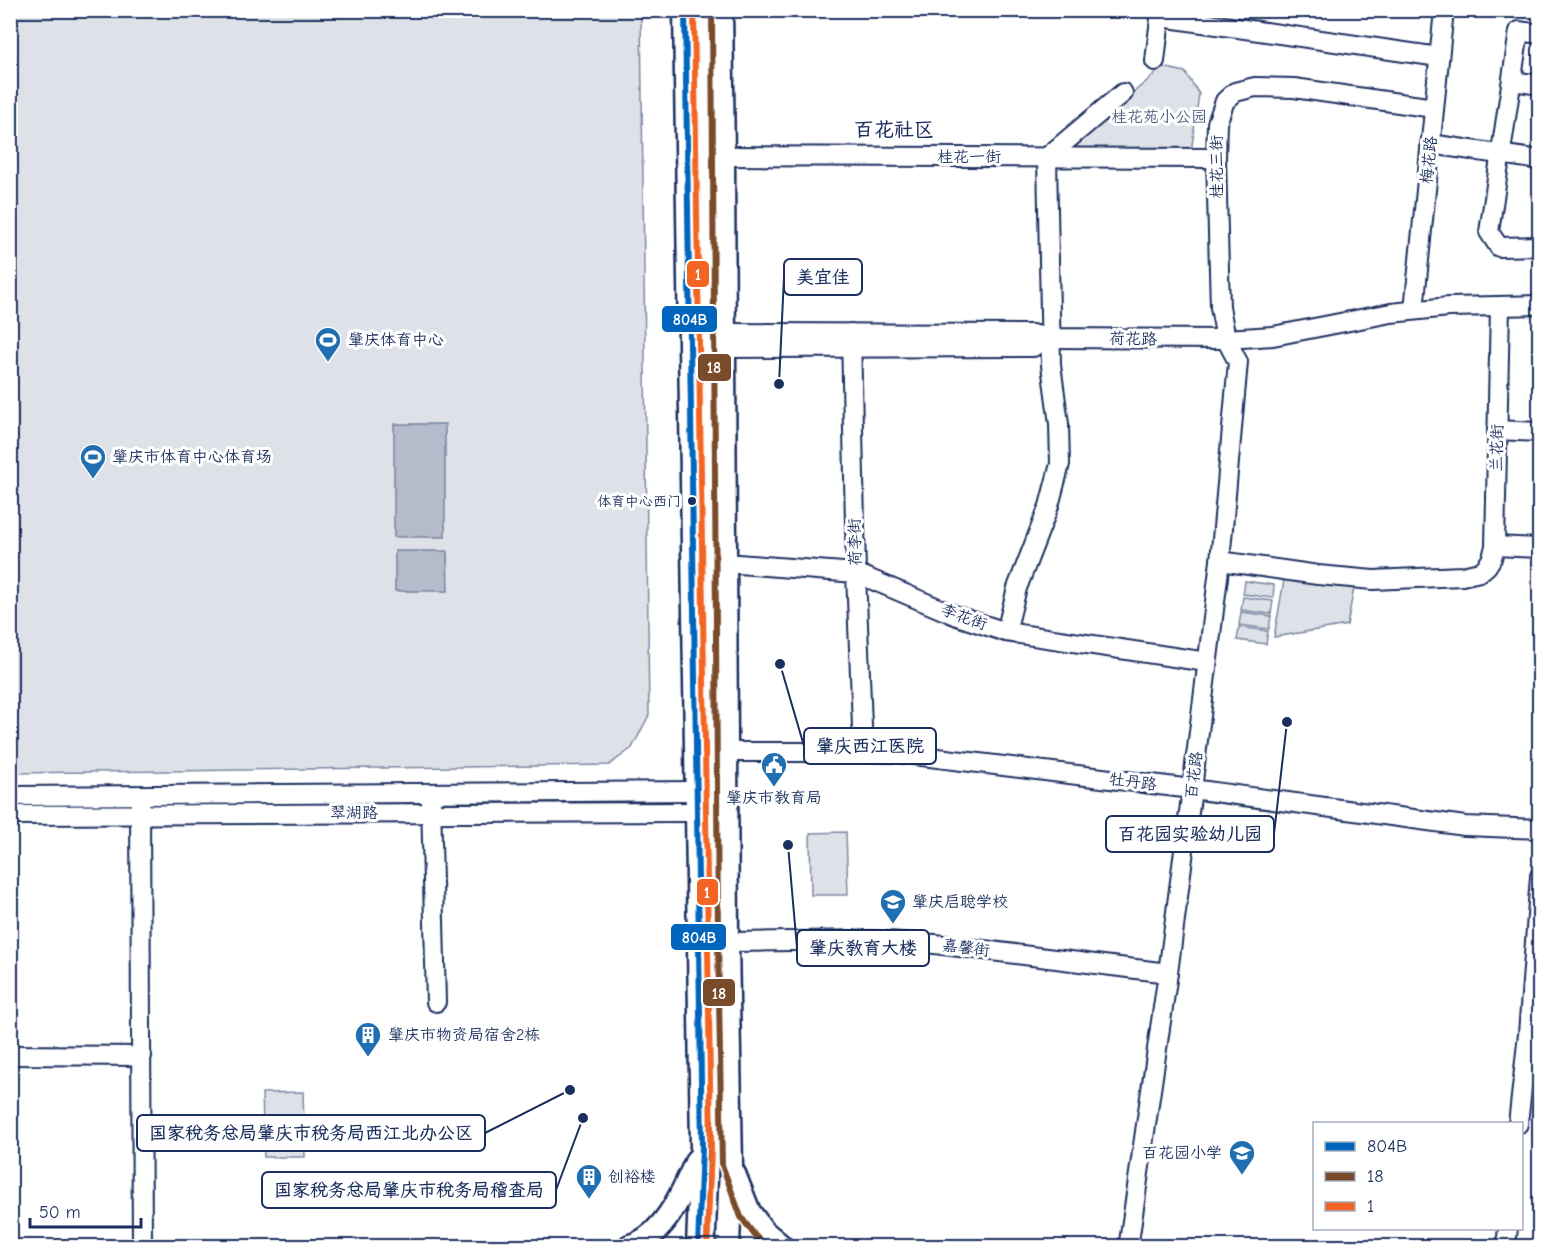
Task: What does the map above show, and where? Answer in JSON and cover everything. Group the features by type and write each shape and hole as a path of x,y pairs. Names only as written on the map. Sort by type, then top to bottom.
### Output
{"main road":[{"path":"685,10 702,1116 698,1246"},
{"path":"721,10 727,942 731,1166 728,1246"},
{"path":"702,1116 730,1115"},
{"path":"630,1246 638,1245 656,1231 668,1217 679,1200 702,1148"},
{"path":"731,1166 749,1212 763,1231 781,1246"}],"street":[{"name":"梅花路","path":"1414,310 1444,10"},
{"path":"1155,62 1161,14 1439,57"},
{"path":"1539,34 1519,31 1489,232 1499,247 1539,246"},
{"path":"1512,81 1539,85"},
{"name":"桂花三街","path":"1226,339 1220,307 1216,158 1217,123 1225,101 1235,92 1255,87 1294,88 1434,108"},
{"path":"1006,632 1017,588 1049,506 1060,464 1059,424 1050,364 1047,157 1123,93"},
{"path":"1430,144 1539,160"},
{"name":"桂花一街","path":"723,156 1216,158"},
{"name":"荷花路","path":"724,341 851,341 1032,334 1050,338 1226,339 1273,336 1414,310 1539,305"},
{"name":"兰花街","path":"1495,546 1500,306"},
{"name":"百花路","path":"1128,1245 1168,973 1220,561 1238,362 1226,339"},
{"name":"荷李街","path":"851,341 863,752"},
{"path":"1497,430 1539,432"},
{"path":"1220,561 1318,575 1373,580 1462,576 1480,572 1487,566 1495,546 1539,548"},
{"name":"李花街","path":"725,563 856,573 957,616 1006,632 1207,662"},
{"name":"牡丹路","path":"726,753 897,753 1192,789 1465,826 1539,829"},
{"name":"翠湖路","path":"10,796 431,793 697,802"},
{"path":"431,793 436,1002"},
{"path":"140,795 142,1246"},
{"name":"翠湖路","path":"10,815 432,813 697,802"},
{"path":"1518,1122 1534,1034 1539,876"},
{"name":"嘉馨街","path":"727,942 871,940 935,944 1168,973"},
{"path":"10,1055 142,1056"},
{"path":"1506,1246 1508,1230"}],"green space":[{"name":"肇庆体育中心","path":"11,11 641,11 649,715 632,748 609,765 11,773"},
{"name":"桂花苑小公园","path":"1163,67 1185,72 1199,94 1191,153 1063,153"},
{"path":"1284,580 1354,588 1347,625 1274,637"},
{"path":"1245,581 1274,585 1273,598 1243,594"},
{"path":"1243,597 1273,601 1271,614 1241,610"},
{"path":"1241,612 1271,616 1269,629 1239,625"},
{"path":"1239,627 1268,631 1266,644 1237,640"},
{"path":"846,832 848,895 811,895 810,833"},
{"path":"303,1092 305,1157 264,1157 262,1093"}],"water":[{"path":"394,424 445,424 445,537 394,537"},
{"path":"395,551 447,551 448,591 395,591"}],"transit line":[{"name":"804B","path":"685,10 702,1148 698,1246"},
{"name":"1","path":"694,10 711,1148 707,1246"},
{"name":"18","path":"712,10 718,942 722,1165 741,1217 756,1237 768,1246"},
{"name":"18","path":"707,1246 711,1121"}],"place":[{"name":"肇庆体育中心","path":"328,363"},
{"name":"美宜佳","path":"779,384"},
{"name":"肇庆市体育中心体育场","path":"93,480"},
{"name":"体育中心西门","path":"692,501"},
{"name":"肇庆西江医院","path":"780,664"},
{"name":"百花园实验幼儿园","path":"1287,722"},
{"name":"肇庆市教育局","path":"774,788"},
{"name":"肇庆教育大楼","path":"788,845"},
{"name":"肇庆启聪学校","path":"893,925"},
{"name":"肇庆市物资局宿舍2栋","path":"368,1058"},
{"name":"国家税务总局肇庆市税务局西江北办公区","path":"570,1090"},
{"name":"国家税务总局肇庆市税务局稽查局","path":"583,1118"},
{"name":"百花园小学","path":"1242,1176"},
{"name":"创裕楼","path":"589,1200"}],"district":[{"name":"百花社区","path":"894,129"}]}
